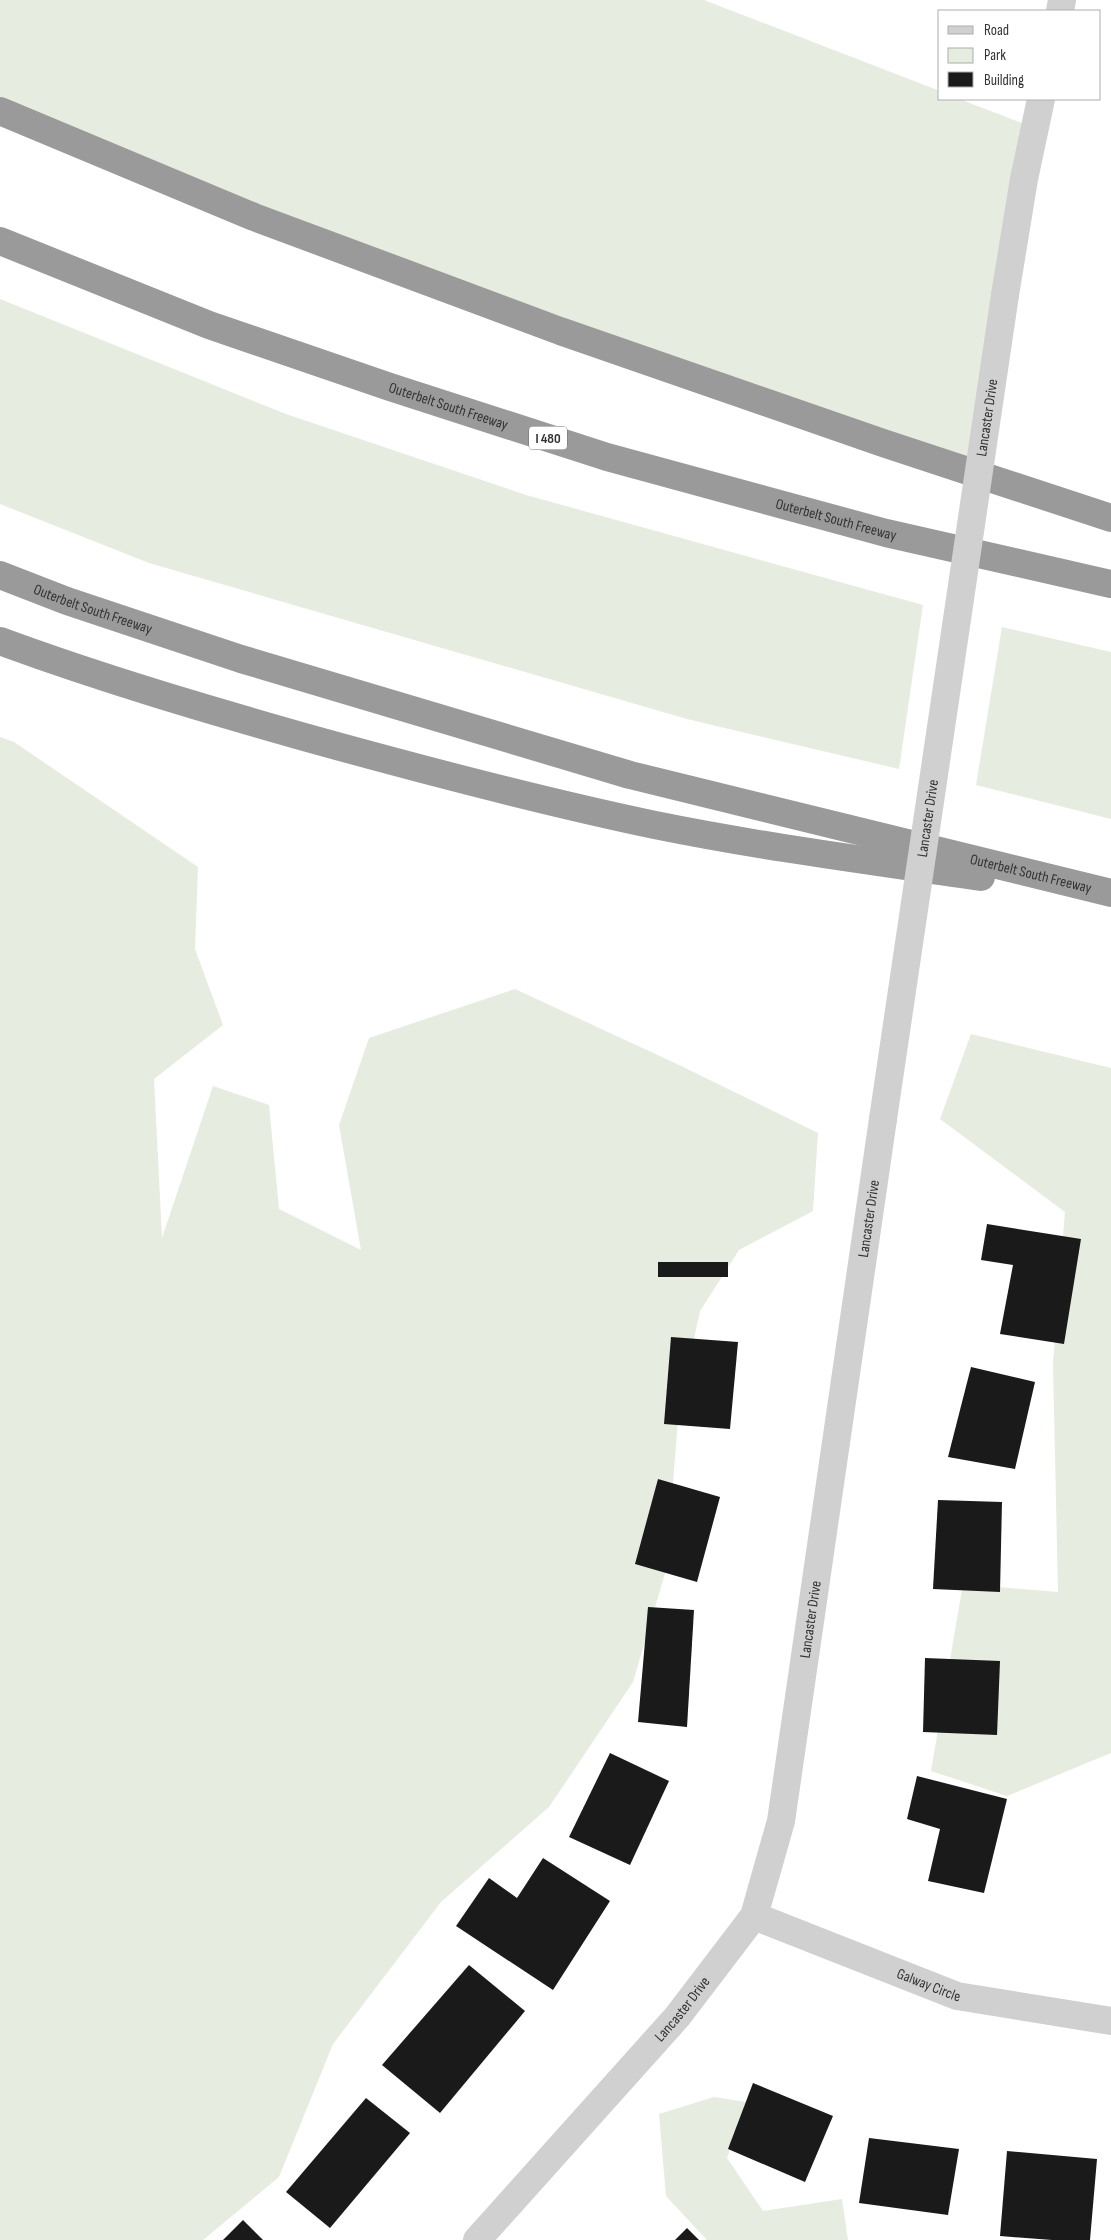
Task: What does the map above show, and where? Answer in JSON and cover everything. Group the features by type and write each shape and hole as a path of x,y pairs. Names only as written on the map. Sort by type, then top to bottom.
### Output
{"highway":[{"path":"0,111 254,216 560,332 884,443 1111,518"},
{"name":"Outerbelt South Freeway","path":"0,242 208,325 390,387 607,457 886,533 1111,584"},
{"name":"Outerbelt South Freeway","path":"0,575 67,601 241,659 630,775 1111,894"},
{"path":"0,641 229,716 413,767 655,825 810,852 1111,894"}],"street":[{"name":"Lancaster Drive","path":"477,2240 676,2016 754,1916 781,1821 882,1119 1005,295 1024,179 1041,100"},
{"name":"Galway Circle","path":"754,1916 957,1996 1111,2021"}],"green space":[{"path":"0,0 704,0 938,90 938,100 962,100 1035,128 977,474 0,111"},
{"path":"0,299 286,414 526,495 923,605 899,769 687,719 149,563 0,504"},
{"path":"1002,627 1111,652 1111,819 976,785"},
{"path":"0,737 14,742 198,867 195,949 223,1025 154,1079 162,1238 213,1086 269,1105 279,1209 361,1250 339,1125 369,1038 515,989 677,1064 818,1133 813,1211 739,1250 700,1311 679,1408 666,1570 633,1682 549,1807 441,1902 333,2044 279,2177 203,2240 0,2240"},
{"path":"971,1034 1111,1068 1111,1753 1007,1796 931,1771 963,1584 1058,1592 1053,1363 1065,1212 940,1119"},
{"path":"714,2097 746,2102 727,2158 763,2211 842,2199 848,2240 707,2240 666,2196 659,2114"}],"building":[{"path":"987,1224 1081,1239 1064,1344 1000,1334 1013,1265 981,1260"},
{"path":"658,1262 728,1262 728,1277 658,1277"},
{"path":"671,1337 738,1342 730,1429 664,1424"},
{"path":"971,1367 1035,1382 1015,1469 948,1457"},
{"path":"658,1479 720,1497 697,1582 635,1564"},
{"path":"938,1500 1002,1502 1000,1592 933,1589"},
{"path":"648,1607 694,1610 687,1727 638,1722"},
{"path":"925,1658 1000,1661 997,1735 923,1732"},
{"path":"610,1753 669,1781 630,1865 569,1837"},
{"path":"917,1776 1007,1799 984,1893 928,1881 940,1829 907,1819"},
{"path":"543,1858 610,1901 553,1990 456,1926 489,1878 517,1898"},
{"path":"469,1965 525,2011 440,2113 382,2065"},
{"path":"753,2083 833,2116 805,2182 728,2149"},
{"path":"366,2098 410,2133 330,2228 286,2192"},
{"path":"869,2138 959,2149 948,2215 859,2203"},
{"path":"1007,2151 1097,2159 1090,2240 1052,2240 1000,2236"},
{"path":"243,2220 263,2240 223,2240"},
{"path":"687,2228 699,2240 675,2240"}]}
